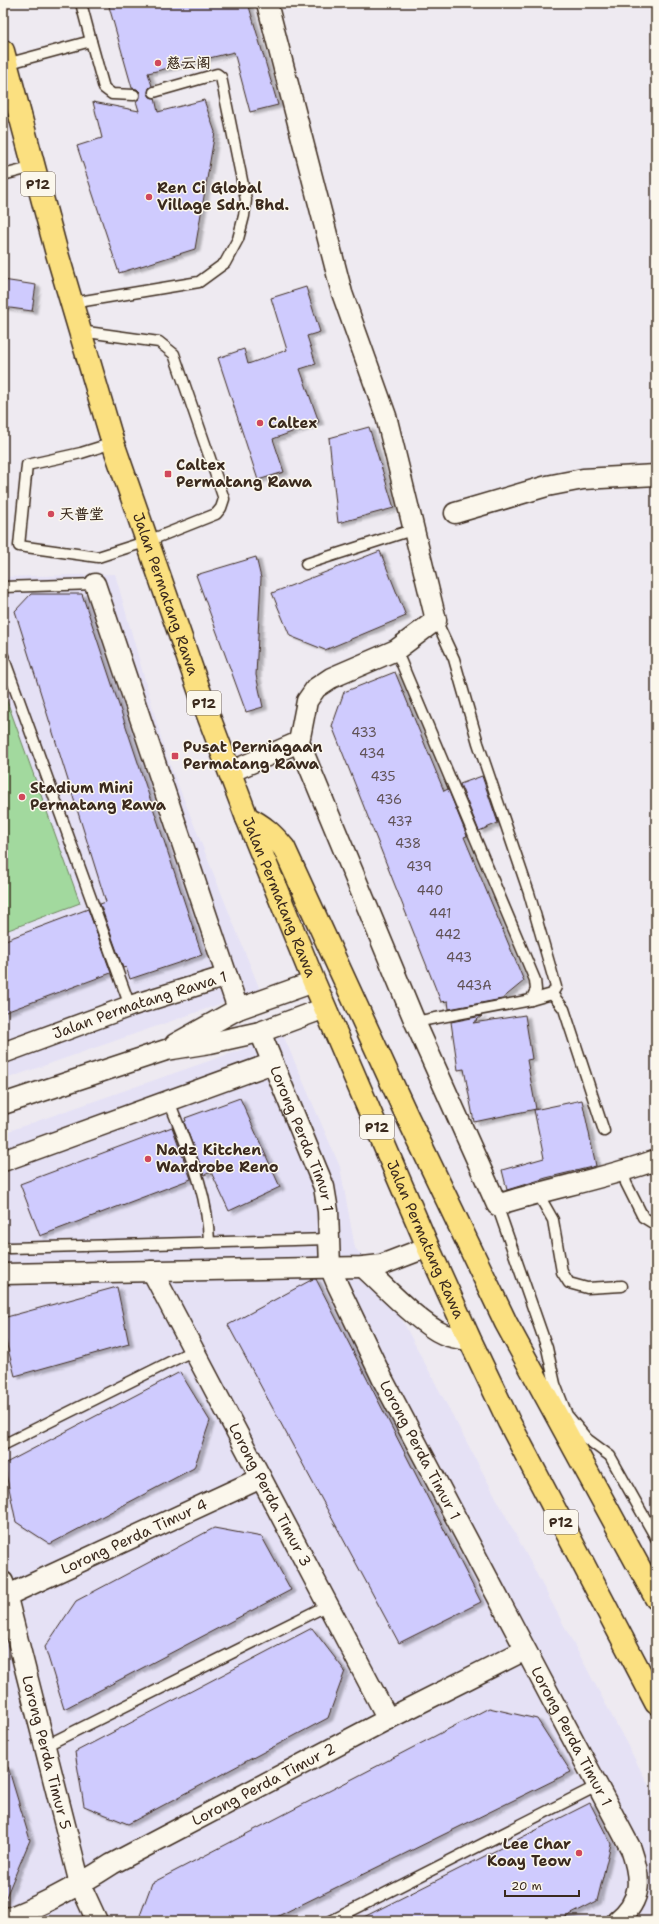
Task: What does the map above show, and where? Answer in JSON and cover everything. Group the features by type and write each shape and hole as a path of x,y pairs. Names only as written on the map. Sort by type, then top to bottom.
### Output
{"main road":[{"name":"Jalan Permatang Rawa","path":"5,58 72,303 113,443 204,704 247,818 325,1008 428,1247 470,1340 509,1422 656,1703"},
{"path":"247,818 260,824 271,833 284,848 407,1116 506,1323 656,1598"}],"street":[{"path":"267,3 342,293 386,416 415,529 436,620 396,650 331,678 316,688 307,701 299,742 414,1022 497,1205 537,1192 624,1172 656,1160"},
{"path":"455,513 547,486 583,479 656,475"},
{"name":"Jalan Permatang Rawa 1","path":"3,1053 130,1006 227,976 95,584"},
{"path":"230,772 299,742"},
{"path":"227,976 238,1009"},
{"path":"166,1050 238,1009 314,982"},
{"path":"3,1104 166,1050 210,1043 260,1032 325,1008"},
{"name":"Lorong Perda Timur 1","path":"260,1032 324,1187 328,1211 330,1267 384,1382 631,1849 639,1879 637,1892 632,1905 617,1921"},
{"path":"3,1161 272,1063"},
{"path":"3,1274 363,1267 380,1265 428,1247"},
{"path":"363,1267 410,1309 442,1333 454,1338 470,1340"},
{"name":"Lorong Perda Timur 3","path":"152,1271 388,1719"},
{"name":"Lorong Perda Timur 4","path":"5,1589 262,1478"},
{"name":"Lorong Perda Timur 5","path":"5,1589 80,1884 97,1921"},
{"name":"Lorong Perda Timur 2","path":"3,1920 22,1913 80,1884 112,1864 388,1719 525,1650"}],"lane":[{"path":"81,3 104,88 112,94 134,95"},
{"path":"5,58 91,41"},
{"path":"72,303 198,282 225,264 238,239 244,216 246,200 221,77 217,74 154,92"},
{"path":"3,175 34,167"},
{"path":"80,331 159,342 174,354 224,499 221,508 216,514 148,542 98,557 19,546 27,465 81,453 113,443"},
{"path":"306,564 415,529"},
{"path":"3,587 95,584"},
{"path":"414,1022 531,1000 552,994 556,987 529,893 478,743 454,659 436,620"},
{"path":"396,650 535,980 536,990 531,1000"},
{"path":"3,656 130,1006"},
{"path":"552,994 564,1009 604,1131"},
{"path":"169,1101 204,1194 209,1218 209,1242"},
{"path":"624,1172 626,1183 643,1217 656,1225"},
{"path":"537,1192 553,1220 562,1272 569,1283 587,1288 622,1286"},
{"path":"497,1205 547,1348 555,1384 567,1415 586,1439 610,1456 656,1538"},
{"path":"3,1247 329,1239"},
{"path":"3,1445 194,1350"},
{"path":"45,1746 328,1605"},
{"path":"331,1921 597,1786"}],"shaded area":[{"path":"115,574 166,755 260,990 3,1080 3,932 80,903 3,690 3,577"},
{"path":"283,1035 340,1167 355,1248 377,1273 656,1799 656,1920 654,1921 3,1921 3,1133"}],"green space":[{"name":"Stadium Mini Permatang Rawa","path":"3,690 80,903 3,932"}],"building":[{"name":"Ren Ci Global Village Sdn. Bhd.","path":"108,3 248,3 278,105 250,112 234,52 148,73 152,86 149,88 148,93 150,97 155,98 158,112 204,100 215,132 195,249 119,273 77,146 102,138 93,102 139,111 136,101 140,98 140,92 137,89 132,88"},
{"path":"3,280 36,285 32,311 3,307"},
{"path":"306,287 320,332 307,336 316,364 300,369 319,422 273,439 284,472 258,480 218,358 244,349 248,364 287,350 271,298"},
{"path":"369,427 394,508 338,523 329,438"},
{"path":"380,551 406,616 325,650 290,636 272,593"},
{"path":"256,557 261,578 256,675 263,707 246,712 196,575"},
{"path":"31,594 82,594 202,955 130,979 126,967 123,968 100,904 106,902 15,611"},
{"path":"395,672 444,791 448,789 467,836 464,837 524,981 502,999 449,1009 448,1001 441,1002 332,726 344,692"},
{"path":"482,776 498,823 479,831 460,784"},
{"path":"88,909 111,973 3,1013 3,941"},
{"path":"525,1015 532,1059 527,1060 536,1109 474,1122 464,1069 458,1070 451,1022 482,1016 473,1023"},
{"path":"240,1098 280,1187 229,1211 211,1172 204,1175 184,1122 186,1121 185,1118"},
{"path":"582,1100 596,1166 546,1178 507,1190 502,1170 544,1158 534,1110"},
{"path":"172,1127 191,1179 40,1236 20,1184"},
{"path":"313,1279 316,1279 481,1602 399,1643 228,1325"},
{"path":"117,1287 129,1344 15,1376 3,1330 3,1318"},
{"path":"180,1372 210,1421 194,1468 50,1544 16,1522 4,1464"},
{"path":"214,1528 262,1537 291,1590 64,1709 45,1647 76,1601"},
{"path":"312,1628 345,1671 328,1718 128,1824 84,1806 75,1752"},
{"path":"489,1708 537,1719 571,1772 268,1921 138,1921 152,1883"},
{"path":"3,1767 8,1767 30,1840 3,1904"},
{"path":"590,1803 611,1844 597,1901 558,1921 356,1921"}],"place":[{"name":"慈云阁","path":"158,63"},
{"name":"Ren Ci Global Village Sdn. Bhd.","path":"149,197"},
{"name":"Caltex","path":"260,423"},
{"name":"Caltex Permatang Rawa","path":"168,474"},
{"name":"天普堂","path":"51,514"},
{"name":"Pusat Perniagaan Permatang Rawa","path":"175,756"},
{"name":"Stadium Mini Permatang Rawa","path":"22,797"},
{"name":"Nadz Kitchen Wardrobe Reno","path":"148,1159"},
{"name":"Lee Char Koay Teow","path":"579,1853"}]}
